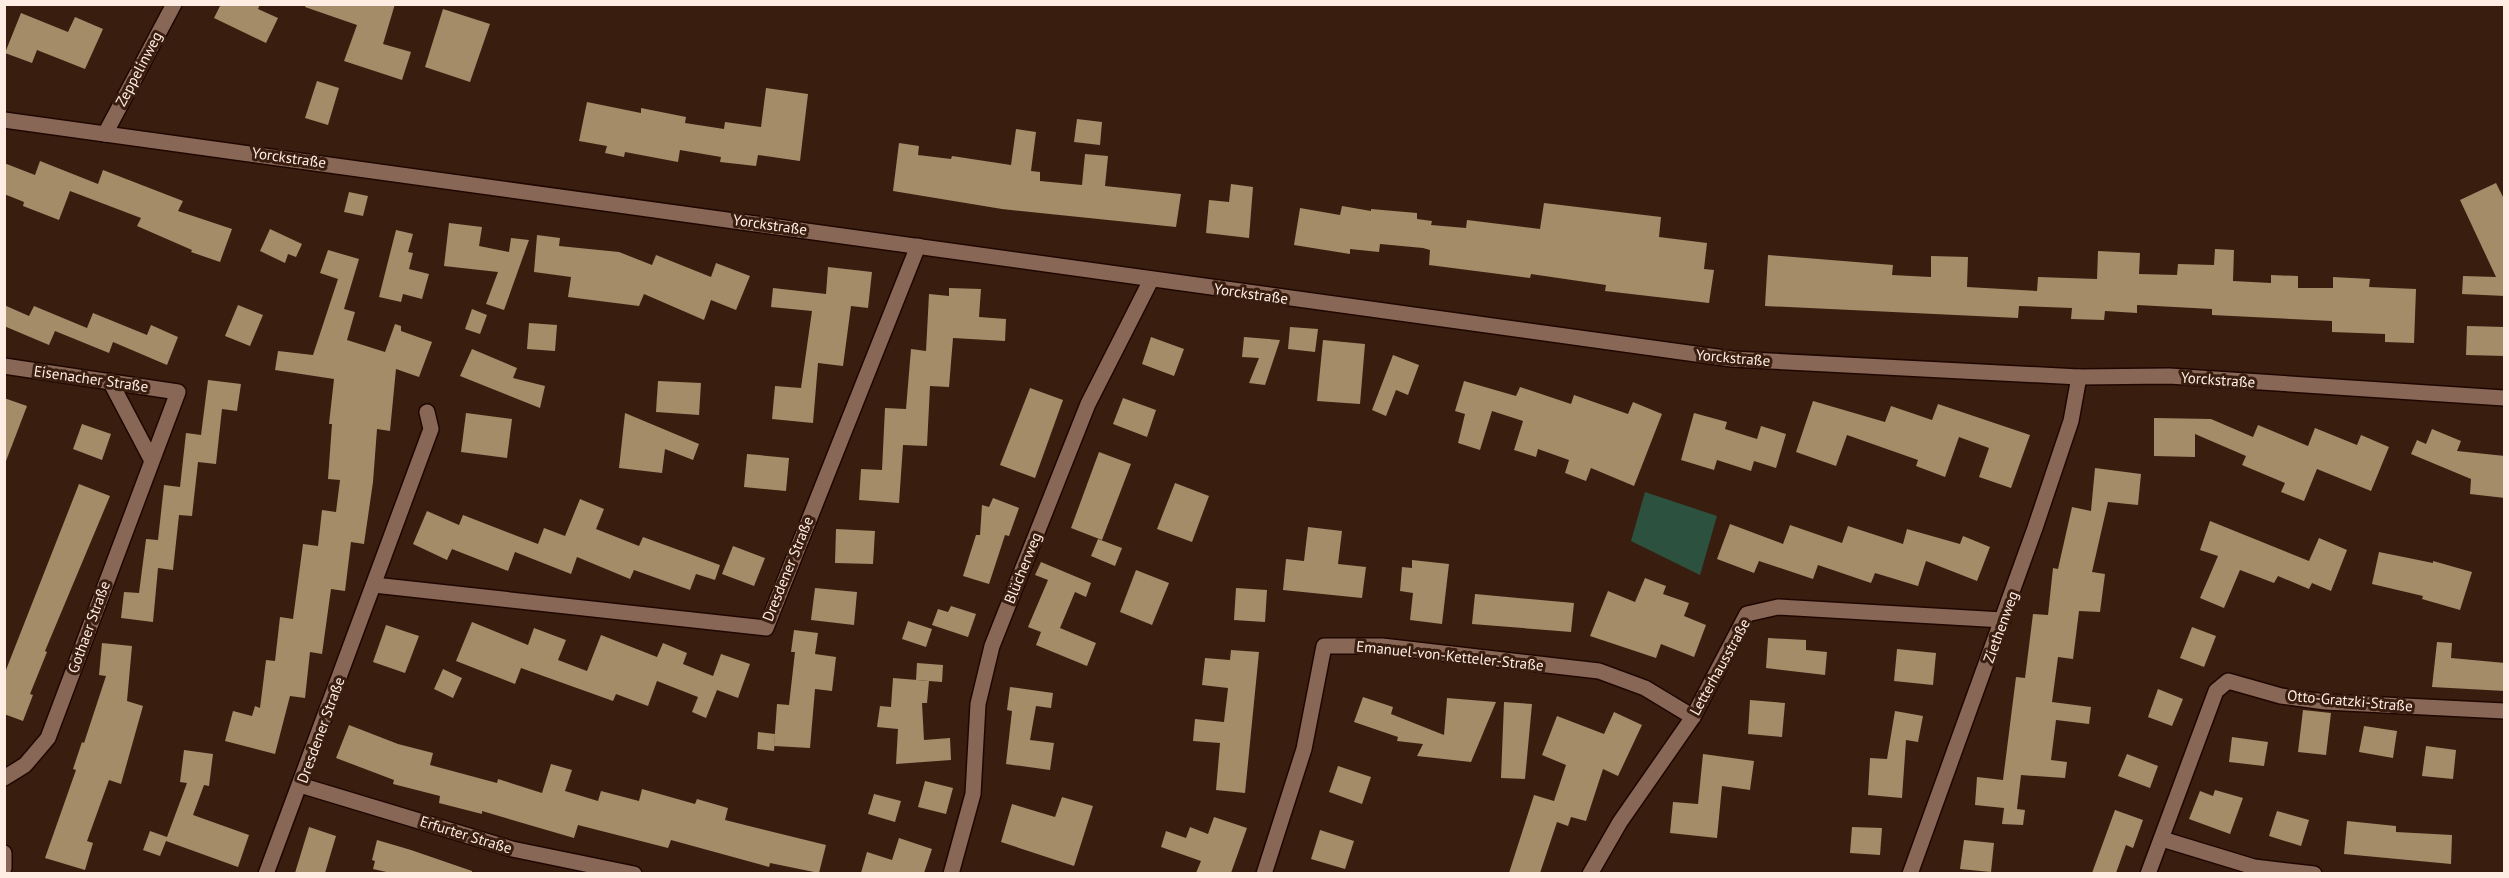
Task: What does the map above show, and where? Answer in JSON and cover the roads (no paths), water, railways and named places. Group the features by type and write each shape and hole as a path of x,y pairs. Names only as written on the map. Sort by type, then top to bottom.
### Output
{"street":[{"name":"Zeppelinweg","path":"105,134 174,4"},
{"name":"Yorckstraße","path":"4,120 1732,360 2079,377 2169,376 2505,398"},
{"name":"Dresdener Straße","path":"374,585 766,628 918,246"},
{"name":"Blücherweg","path":"951,873 973,794 978,704 992,646 1088,404 1151,280"},
{"name":"Eisenacher Straße","path":"4,366 178,392"},
{"name":"Ziethenweg","path":"1910,873 2003,620 2071,421 2079,377"},
{"path":"110,381 151,459"},
{"name":"Gothaer Straße","path":"4,778 25,765 48,738 178,392"},
{"name":"Dresdener Straße","path":"266,873 431,429 427,412"},
{"name":"Letterhausstraße","path":"1590,873 1620,822 1693,717 1747,614 1778,607 2003,620"},
{"name":"Emanuel-von-Ketteler-Straße","path":"1264,873 1304,749 1324,646 1382,646 1599,671 1645,688 1693,717"},
{"name":"Otto-Gratzki-Straße","path":"2148,873 2216,691 2228,681 2281,696 2325,702 2505,711"},
{"name":"Erfurter Straße","path":"300,785 512,849 634,873"},
{"path":"2162,839 2254,867 2314,873"},
{"path":"4,853 4,868"}]}
